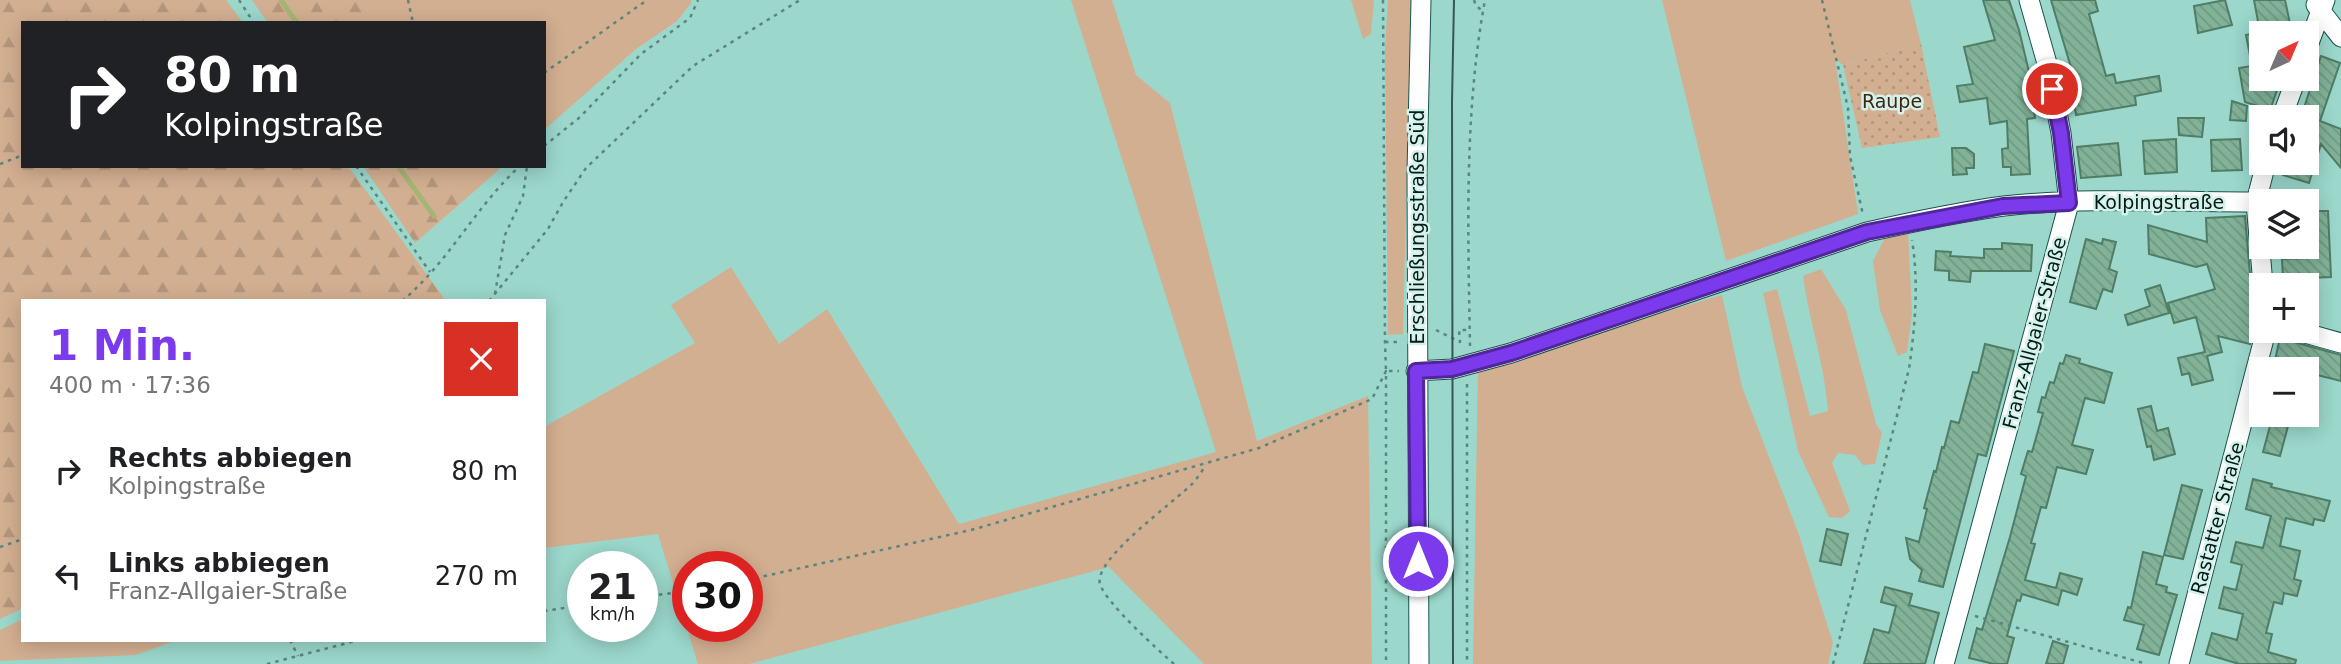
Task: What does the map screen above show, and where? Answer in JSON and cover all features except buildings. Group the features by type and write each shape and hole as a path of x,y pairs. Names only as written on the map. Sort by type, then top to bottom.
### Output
{"street":[{"name":"Erschließungsstraße Süd","path":"1419,664 1416,371 1421,0"},
{"name":"Franz-Allgaier-Straße","path":"1944,664 2069,203 2061,133 2048,66 2029,0"},
{"path":"2319,4 2341,37"},
{"path":"2314,21 2319,4"},
{"name":"Kolpingstraße","path":"1416,371 1443,370 1531,347 1867,232 1909,223 2003,206 2249,202"},
{"path":"2319,337 2341,343"},
{"name":"Rastatter Straße","path":"2179,664 2263,343"}],"path":[{"path":"239,0 253,21"},
{"path":"408,0 413,21"},
{"path":"546,72 647,0"},
{"path":"546,144 579,118 641,54 690,18 698,0"},
{"path":"491,299 548,229 562,202 596,159 693,66 800,0"},
{"path":"1383,0 1386,664"},
{"path":"1474,0 1476,6 1483,11"},
{"path":"1466,664 1466,382 1470,364 1469,182 1472,93 1485,0"},
{"path":"1822,0 1848,107 1850,156 1867,232"},
{"path":"0,164 21,156"},
{"path":"357,168 430,272"},
{"path":"404,299 430,272 500,185 518,168"},
{"path":"494,296 505,235 523,195 527,168"},
{"path":"1833,664 1909,369 1915,328 1915,259 1909,223"},
{"path":"763,576 971,530 1259,448 1372,399 1386,371"},
{"path":"1174,664 1151,644 1107,596 1099,583 1101,572 1143,525 1193,483 1206,465"},
{"path":"0,547 21,540"},
{"path":"546,611 567,607"},
{"path":"1958,612 2147,664"},
{"path":"291,642 298,656"},
{"path":"267,664 351,642"}],"green space":[{"path":"0,0 226,0 242,21 21,21 21,168 349,168 445,299 21,299 21,609 0,619"},
{"path":"252,0 361,0 372,21 267,21"},
{"path":"361,0 691,0 677,21 636,49 546,128 546,21 372,21"},
{"path":"1071,0 1112,0 1136,75 1170,103 1257,441 1368,396 1372,664 1204,664 1109,567 749,664 698,664 691,642 763,642 763,551 672,551 672,580 658,534 546,548 546,426 695,343 671,305 731,267 779,344 827,309 959,524 1216,452"},
{"path":"1351,0 1374,0 1371,34 1363,39"},
{"path":"1388,0 1411,0 1403,334 1388,335 1385,48"},
{"path":"1662,0 1910,0 1921,44 1843,65 1835,59 1858,214 1726,261"},
{"name":"Raupe","path":"1921,44 1940,137 1862,148 1843,65"},
{"path":"364,168 445,168 462,202 415,243"},
{"path":"445,168 501,168 462,202"},
{"path":"1908,230 1912,314 1907,352 1898,356 1880,310 1873,261 1885,238"},
{"path":"1821,269 1846,310 1876,424 1882,433 1875,464 1863,465 1855,455 1838,453 1832,463 1850,511 1842,518 1829,517 1798,451 1763,293 1777,289 1810,416 1828,411 1824,377 1803,276"},
{"path":"1722,295 1742,387 1798,532 1833,643 1828,664 1473,664 1478,367"},
{"path":"21,620 21,642 171,642 136,655 0,661 0,630"}],"waterway":[{"path":"281,0 296,21"},
{"path":"399,168 434,216"}],"tram line":[{"path":"1453,664 1454,0"}],"route":[{"path":"1418,561 1416,371 1452,369 1531,347 1867,232 2003,206 2069,203 2061,133 2052,89"}]}
